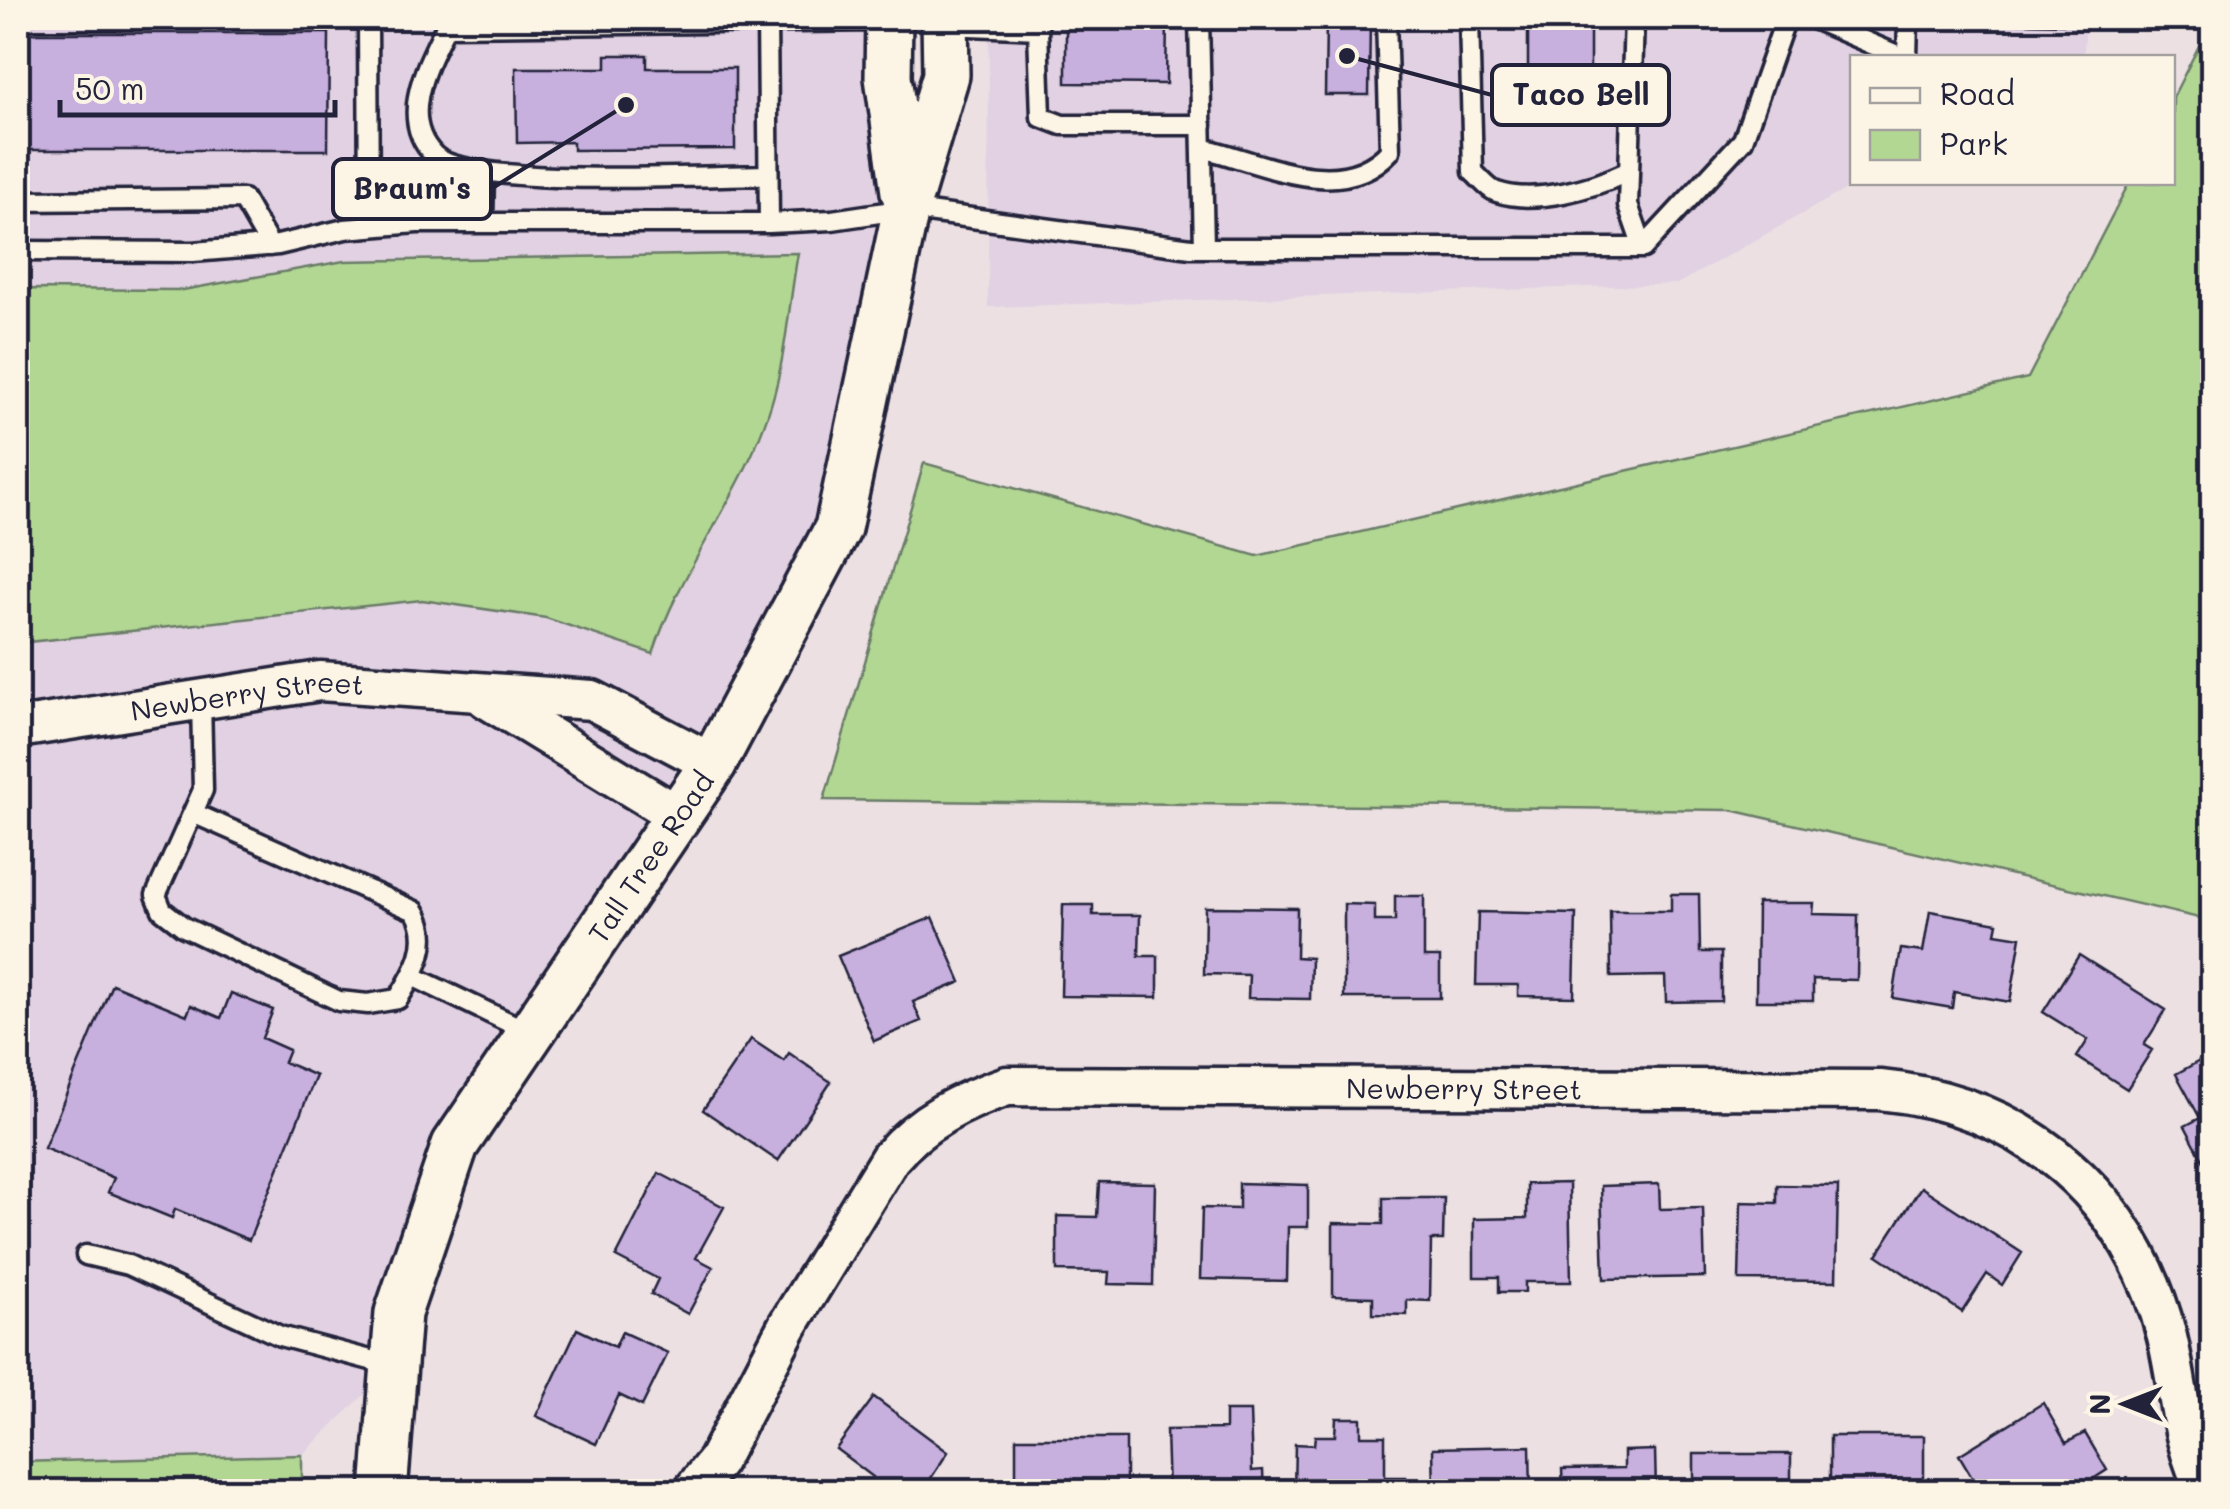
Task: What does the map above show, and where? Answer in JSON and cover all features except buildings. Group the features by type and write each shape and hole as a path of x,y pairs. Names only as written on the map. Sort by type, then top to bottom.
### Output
{"street":[{"name":"Tall Tree Road","path":"889,19 888,77 906,209"},
{"name":"Tall Tree Road","path":"384,1492 398,1313 454,1145 713,764 838,528 906,209 946,75 946,21"},
{"name":"Newberry Street","path":"18,728 320,681 592,700 713,764"},
{"name":"Newberry Street","path":"480,694 677,814"},
{"name":"Newberry Street","path":"695,1491 718,1461 788,1325 890,1158 905,1141 957,1106 1007,1086 1026,1086 1880,1090 1968,1109 2010,1128 2071,1170 2130,1241 2167,1338 2192,1463 2207,1492"}],"lane":[{"path":"368,18 368,227"},
{"path":"1200,18 1204,248"},
{"path":"1202,148 1314,179 1354,177 1374,168 1390,150 1386,18"},
{"path":"1470,18 1473,172 1495,192 1542,195 1592,189 1627,172"},
{"path":"1634,18 1628,205 1643,248"},
{"path":"18,251 193,252 270,246 368,227 769,223 832,220 906,209 1204,248 1643,248 1743,140 1786,18"},
{"path":"1811,18 1899,55"},
{"path":"1906,55 1908,18"},
{"path":"768,175 484,172 450,167 432,152 420,132 419,88 446,22 889,19"},
{"path":"767,21 769,223"},
{"path":"946,21 1038,23 1041,116 1062,125 1202,125"},
{"path":"483,223 484,172"},
{"path":"18,201 243,199 270,246"},
{"path":"193,813 415,911 425,940 412,976 398,998 368,1004 339,1001 184,927 162,910 156,895 203,790 202,700"},
{"path":"412,976 530,1032"},
{"path":"86,1255 128,1265 280,1336 394,1366"}],"shaded area":[{"path":"18,18 901,18 906,209 838,528 455,1145 394,1366 302,1455 18,1462"},
{"path":"989,18 2087,18 2083,55 1850,55 1850,185 1853,185 1677,284 988,307"}],"green space":[{"path":"2212,20 2212,921 1731,810 824,800 924,463 1257,556 2028,378 2128,185 2175,185 2175,93"},
{"path":"798,253 771,405 745,469 679,591 653,654 546,618 422,600 18,643 18,289 183,290 344,261"},
{"path":"302,1455 302,1491 18,1491 18,1462"}],"place":[{"name":"Taco Bell","path":"1347,56"},
{"name":"Braum's","path":"626,105"}]}
